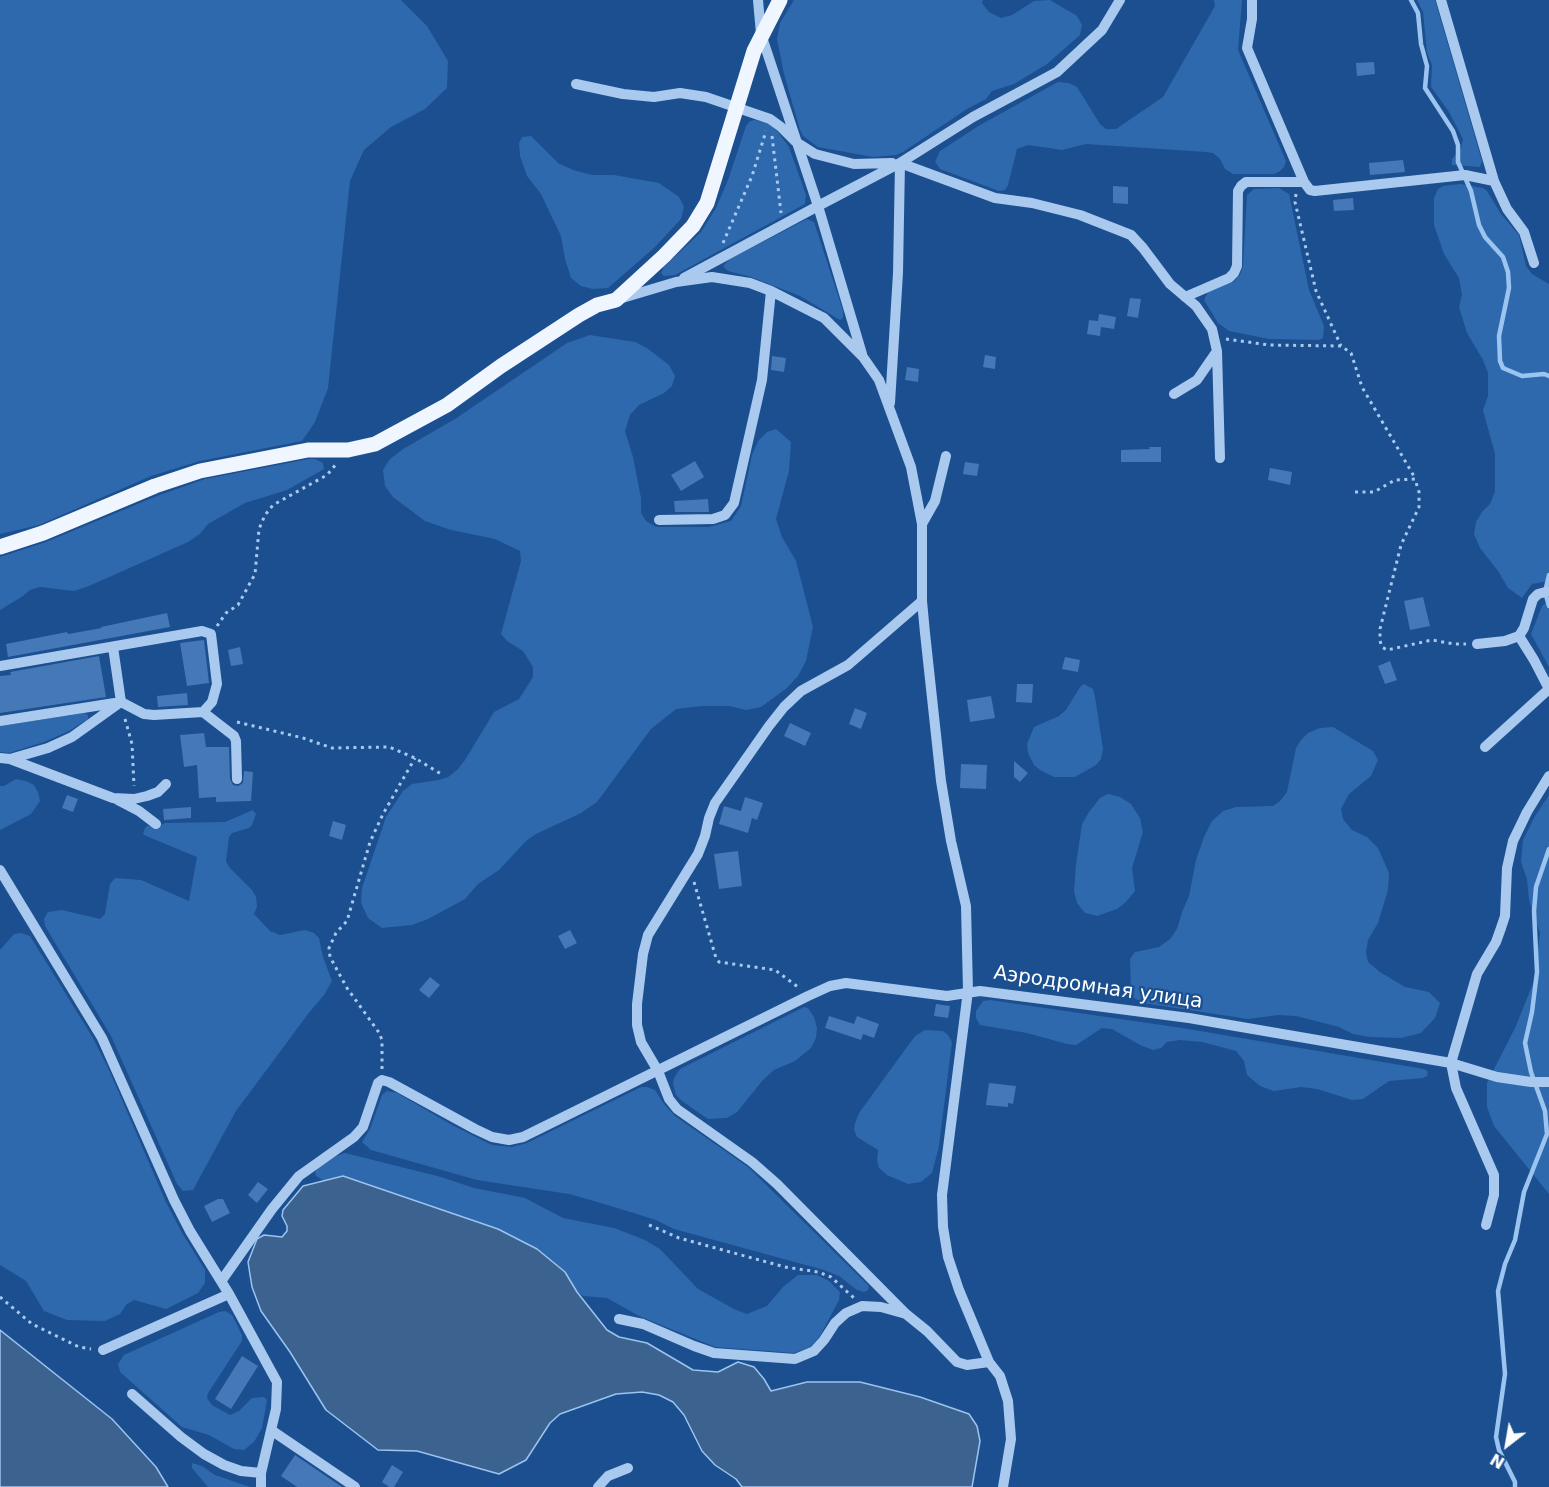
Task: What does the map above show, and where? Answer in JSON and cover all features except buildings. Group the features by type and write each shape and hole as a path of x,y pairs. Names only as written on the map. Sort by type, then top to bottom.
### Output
{"main road":[{"path":"0,548 43,533 155,486 200,471 308,450 348,450 375,444 447,405 501,366 579,315 597,305 616,300 693,226 707,203 760,34 780,0"}],"street":[{"path":"758,0 760,34 818,206 863,357"},
{"path":"676,282 900,163 973,117 1057,72 1102,30 1120,0"},
{"path":"1252,0 1252,19 1247,48 1304,182 1310,189 1315,191 1465,175 1494,181"},
{"path":"1441,0 1494,181 1508,209 1524,232 1534,263"},
{"path":"576,84 623,94 654,97 680,93 706,97 770,119 796,142 815,154 854,164 900,163 995,198 1032,203 1080,215 1131,235 1170,284 1206,319 1215,339 1220,458"},
{"path":"890,407 898,273 900,163"},
{"path":"1185,297 1229,278 1234,273 1237,266 1241,186 1246,182 1304,182"},
{"path":"616,300 676,282 712,277 750,284 771,291 824,318 863,357 879,380 911,466 922,524 922,601 941,781 949,831 966,906 968,991 942,1195 943,1227 948,1257 959,1290 989,1362 1000,1376 1008,1401 1011,1439 1003,1487"},
{"path":"659,520 712,519 725,515 734,503 762,380 771,291"},
{"path":"1174,394 1197,380 1217,351"},
{"path":"922,524 935,501 946,456"},
{"path":"1477,644 1505,641 1519,636 1533,599 1538,594 1549,591"},
{"path":"922,601 848,665 801,691 784,707 715,803 698,854 648,935 643,954 637,1004 638,1025 641,1042 658,1071 669,1099 677,1109 752,1162 777,1184 957,1362 967,1365 989,1362"},
{"path":"0,666 202,631 211,634 217,684 212,702 203,711 154,716 144,714 121,702 0,721"},
{"path":"1485,747 1549,689 1519,636"},
{"path":"113,647 121,702"},
{"path":"5,759 48,748 72,737 121,702"},
{"path":"203,711 234,736 237,779"},
{"path":"5,759 113,798 139,811 156,824"},
{"path":"1486,1225 1494,1195 1494,1175 1456,1088 1450,1063 1477,974 1502,928 1507,868 1513,841 1527,812 1549,776"},
{"path":"113,798 134,799 158,792 166,784"},
{"path":"0,870 102,1038 174,1200 190,1231 230,1293 277,1382 276,1409 261,1473 261,1487"},
{"name":"Аэродромная улица","path":"382,1080 475,1129 492,1137 509,1140 523,1137 808,996 830,986 846,983 947,996 968,991 991,992 1189,1018 1450,1063 1497,1077 1546,1082"},
{"path":"222,1280 272,1209 299,1176 363,1128 378,1083 382,1080"},
{"path":"103,1350 230,1293"},
{"path":"619,1319 643,1324 714,1353 795,1359 814,1351 835,1323 846,1313 860,1307 881,1307 906,1314"},
{"path":"132,1394 180,1437 204,1454 241,1471 261,1473"},
{"path":"271,1430 355,1487"},
{"path":"598,1487 608,1476 628,1468"}],"path":[{"path":"770,119 783,225"},
{"path":"712,263 729,233 752,176 770,119"},
{"path":"1304,182 1296,195 1295,202 1316,291 1341,346 1351,353 1362,387 1415,479 1419,492 1419,507 1401,545 1380,629 1382,647 1387,650 1432,640 1454,644 1477,644"},
{"path":"1215,339 1234,339 1269,345 1341,346"},
{"path":"211,634 226,613 237,605 246,593 255,574 259,529 265,515 273,505 327,475 348,450"},
{"path":"1355,492 1374,492 1395,480 1415,479"},
{"path":"121,702 132,744 134,799"},
{"path":"230,720 303,738 332,748 388,747 415,758 441,774"},
{"path":"382,1080 380,1034 347,988 330,957 328,948 331,940 350,915 356,888 374,833 415,758"},
{"path":"688,872 696,886 719,962 776,970 808,996"},
{"path":"649,1225 679,1238 831,1277 860,1307"},
{"path":"0,1297 32,1324 79,1347 103,1350"}],"shaded area":[{"path":"0,0 401,0 427,26 448,61 447,88 425,109 391,127 364,150 350,181 328,388 315,422 302,441 200,461 151,476 39,525 0,534"},
{"path":"794,0 983,0 982,3 989,12 1001,18 1012,15 1034,1 1050,0 1077,16 1082,25 1080,35 1047,64 1014,84 992,91 986,99 903,152 896,155 873,157 818,147 803,136 784,74 777,39 780,23"},
{"path":"1214,0 1242,0 1238,50 1286,161 1280,171 1274,174 1233,174 1225,169 1220,159 1213,153 1206,152 1086,144 1062,150 1028,145 1017,149 1008,185 1005,190 999,191 940,169 935,162 940,151 980,125 1058,82 1069,83 1077,87 1100,124 1106,129 1116,129 1163,97 1215,6"},
{"path":"1417,0 1435,0 1482,161 1480,167 1452,165 1452,159 1461,148 1463,139 1449,112 1431,87 1432,65 1427,53 1423,12"},
{"path":"750,121 769,124 789,147 806,195 805,204 675,275 664,276 661,273 664,267 701,232 716,208 746,126"},
{"path":"531,136 558,163 573,170 592,175 614,175 659,183 679,197 684,207 681,219 654,248 608,288 593,289 581,286 571,278 561,236 541,194 527,176 520,156 519,143 522,137"},
{"path":"1460,184 1483,188 1487,191 1501,214 1519,235 1526,266 1532,274 1549,284 1549,581 1532,584 1522,598 1508,588 1480,548 1474,534 1476,522 1490,504 1495,491 1495,454 1483,410 1488,396 1488,373 1467,333 1459,307 1462,295 1459,278 1444,254 1434,225 1434,198 1438,189 1443,186"},
{"path":"1279,188 1289,194 1309,290 1324,326 1323,338 1319,340 1269,339 1229,331 1218,323 1204,300 1208,292 1233,282 1240,275 1243,266 1247,195 1254,189"},
{"path":"807,219 814,222 843,311 843,318 840,320 800,296 751,277 728,271 723,266 730,259"},
{"path":"590,335 635,342 669,365 675,376 672,386 664,393 639,405 630,415 625,431 641,498 641,513 646,521 656,527 709,527 731,521 741,506 752,455 758,441 767,432 776,429 791,442 789,471 776,519 782,537 796,561 813,627 806,661 798,676 787,688 761,707 746,710 729,706 676,709 651,729 597,802 581,813 526,841 499,870 478,884 465,899 412,925 382,928 368,918 361,903 362,888 386,817 403,791 412,784 439,780 457,770 494,712 519,699 533,677 533,667 523,651 507,641 501,634 521,561 520,551 495,539 451,530 425,521 393,497 385,486 383,470 390,459 403,449 455,419 567,343"},
{"path":"309,459 323,463 324,469 287,490 245,503 208,524 200,534 188,542 74,591 40,587 30,590 0,610 0,557 46,542 157,496 205,479"},
{"path":"1549,600 1549,667 1531,634 1542,606"},
{"path":"1084,684 1093,689 1095,697 1103,749 1101,759 1096,765 1075,777 1054,777 1034,765 1028,753 1027,744 1034,727 1059,716 1066,710"},
{"path":"85,713 88,719 69,731 9,753 0,752 0,726"},
{"path":"1333,727 1373,751 1378,760 1371,776 1349,794 1341,809 1343,819 1352,830 1367,837 1378,848 1389,873 1388,890 1378,923 1368,940 1366,952 1368,962 1405,987 1429,992 1440,1003 1435,1018 1421,1033 1401,1038 1370,1037 1296,1016 1278,1015 1248,1019 1143,1003 1134,998 1131,990 1130,959 1135,952 1159,947 1170,939 1177,929 1189,896 1196,860 1212,821 1223,811 1236,807 1273,806 1280,801 1287,792 1296,748 1301,740 1308,733 1320,728"},
{"path":"16,779 34,785 40,801 31,814 0,830 0,786"},
{"path":"1108,794 1120,797 1131,804 1140,818 1143,832 1132,868 1135,891 1117,909 1097,916 1085,913 1077,903 1074,891 1076,864 1082,824 1100,798"},
{"path":"1549,795 1549,1194 1494,1126 1487,1107 1487,1083 1515,1028 1534,981 1540,933 1529,900 1527,879 1521,862 1523,840"},
{"path":"253,810 256,814 252,825 232,833 229,837 226,861 252,890 256,897 257,907 254,914 270,931 280,935 305,930 314,933 319,938 332,981 324,995 236,1111 193,1190 183,1191 177,1184 111,1036 45,926 44,919 48,912 62,910 100,919 105,914 110,884 115,878 141,880 189,901 197,857 146,836 143,834 145,828 165,823 225,822"},
{"path":"21,933 30,936 93,1038 165,1200 205,1270 205,1283 198,1293 166,1309 134,1300 127,1304 120,1314 105,1321 67,1320 44,1311 26,1281 0,1265 0,950 14,934"},
{"path":"990,1000 1182,1028 1424,1069 1428,1072 1423,1078 1389,1081 1363,1099 1352,1100 1317,1089 1301,1087 1274,1091 1260,1086 1247,1075 1244,1061 1236,1051 1202,1042 1180,1040 1167,1042 1161,1048 1153,1050 1112,1029 1102,1028 1076,1045 980,1025 976,1018 976,1011 983,1001"},
{"path":"804,1007 808,1008 814,1017 817,1028 816,1038 811,1048 795,1061 774,1070 737,1112 727,1118 708,1119 676,1095 673,1084 680,1069"},
{"path":"925,1030 943,1031 952,1042 939,1146 932,1173 921,1182 908,1184 887,1175 879,1168 878,1150 857,1137 854,1130 859,1113 915,1036"},
{"path":"641,1087 655,1090 675,1116 748,1167 869,1286 868,1290 864,1292 857,1290 839,1276 824,1270 674,1229 656,1220 601,1203 569,1194 477,1180 371,1150 362,1142 370,1129 382,1095 387,1091 397,1093 492,1145 512,1147 527,1143"},
{"path":"345,1153 441,1177 474,1188 525,1198 563,1218 614,1228 645,1240 660,1249 698,1289 747,1314 767,1306 783,1287 798,1275 817,1275 829,1281 840,1292 839,1300 820,1336 810,1347 794,1353 715,1347 639,1316 607,1298 583,1296 577,1292 565,1272 434,1207 344,1176 323,1180 316,1176 315,1172 318,1168"},
{"path":"343,1176 498,1229 537,1249 565,1272 577,1292 607,1330 619,1337 647,1343 693,1370 718,1372 738,1362 754,1367 771,1391 807,1382 860,1382 920,1397 969,1414 977,1426 980,1441 972,1487 742,1487 736,1479 715,1465 702,1451 684,1415 673,1402 659,1395 642,1392 616,1394 560,1414 550,1423 526,1460 499,1474 417,1451 378,1450 326,1410 261,1311 252,1287 248,1262 257,1239 264,1235 282,1237 287,1231 282,1216 283,1210 303,1186"},
{"path":"225,1311 232,1315 242,1335 242,1341 207,1398 212,1405 230,1415 239,1411 252,1398 264,1397 267,1400 262,1428 254,1442 244,1450 234,1449 209,1435 182,1427 120,1372 118,1364 124,1355"},
{"path":"0,1330 112,1419 156,1467 168,1487 0,1487"},
{"path":"192,1463 202,1466 215,1475 250,1487 208,1487 192,1468"}],"waterway":[{"path":"1411,0 1418,13 1421,44 1427,66 1425,88 1453,131 1458,145 1458,162 1471,191 1479,225 1485,237 1503,257 1508,272 1509,288 1499,336 1500,361 1503,368 1522,376 1544,374 1549,376"},
{"path":"1549,575 1545,592 1549,606"},
{"path":"1515,1487 1515,1482 1499,1450 1496,1437 1505,1374 1498,1291 1505,1264 1515,1240 1524,1192 1547,1134 1545,1111 1531,1072 1525,1043 1537,972 1534,911 1536,887 1549,849"}]}
